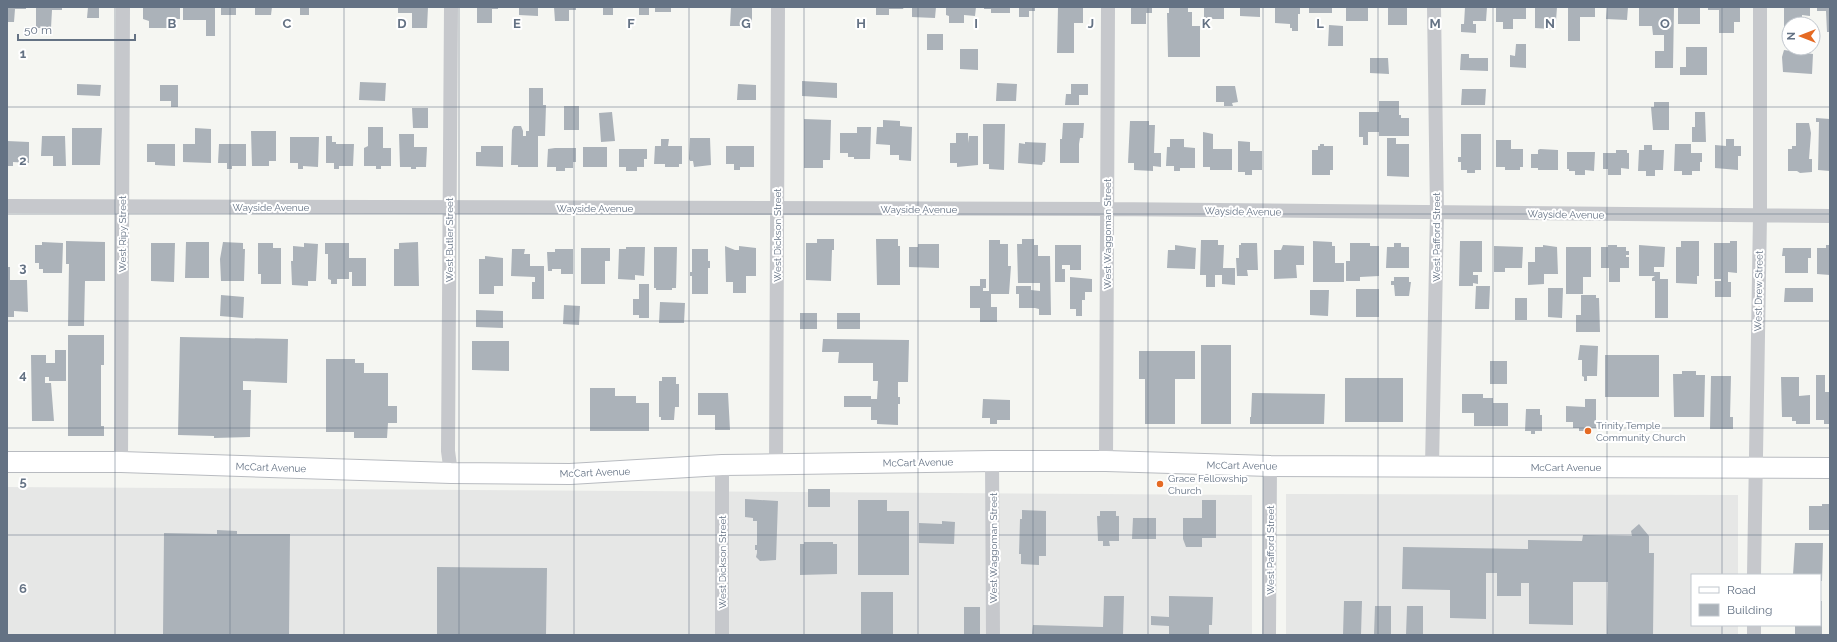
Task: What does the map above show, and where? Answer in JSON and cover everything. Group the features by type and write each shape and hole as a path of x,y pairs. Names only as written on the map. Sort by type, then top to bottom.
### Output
{"main road":[{"name":"McCart Avenue","path":"7,462 121,462 451,473 570,474 722,465 992,461 1106,461 1270,466 1830,468"}],"street":[{"name":"West Ripy Street","path":"121,462 123,7"},
{"name":"West Butler Street","path":"451,7 448,451 451,473"},
{"name":"West Dickson Street","path":"776,464 778,7"},
{"name":"West Waggoman Street","path":"1106,461 1108,7"},
{"name":"West Pafford Street","path":"1432,466 1437,213 1434,7"},
{"name":"West Drew Street","path":"1754,574 1760,216 1760,7"},
{"name":"Wayside Avenue","path":"7,206 1107,209 1830,216"},
{"name":"West Waggoman Street","path":"992,461 993,635"},
{"name":"West Dickson Street","path":"722,465 722,635"},
{"name":"West Pafford Street","path":"1269,635 1270,466"}],"shaded area":[{"path":"7,487 1252,495 1252,635 7,635"},
{"path":"1286,494 1738,495 1738,574 1691,574 1691,626 1738,626 1738,635 1286,635"}],"building":[{"path":"7,7 26,7 26,9 15,9 14,22 7,22"},
{"path":"36,7 62,7 62,10 52,10 51,28 36,28"},
{"path":"88,7 99,7 99,18 87,18"},
{"path":"143,7 180,7 180,19 169,19 169,28 149,28 149,21 143,19"},
{"path":"183,7 215,7 215,36 206,36 206,20 183,20"},
{"path":"221,7 236,7 236,15 221,15"},
{"path":"255,7 272,7 271,15 255,15"},
{"path":"300,7 309,7 309,15 300,15"},
{"path":"398,7 428,7 427,28 412,28 412,13 398,13"},
{"path":"477,7 498,7 498,9 492,9 492,23 477,23"},
{"path":"519,7 538,7 538,16 519,15"},
{"path":"554,7 576,7 576,10 569,10 569,21 555,21"},
{"path":"603,7 613,7 613,15 603,15"},
{"path":"639,7 649,7 649,15 639,15"},
{"path":"655,7 671,7 671,12 655,12"},
{"path":"731,7 752,7 752,26 730,26"},
{"path":"876,7 904,7 903,9 889,9 889,15 876,15"},
{"path":"912,7 936,7 935,18 912,17"},
{"path":"976,7 975,16 964,15 964,23 949,23 949,16 946,15 946,8"},
{"path":"984,7 1010,7 1010,13 991,13 991,9 984,9"},
{"path":"1019,7 1035,7 1035,11 1029,11 1029,17 1019,17"},
{"path":"1058,7 1083,7 1083,23 1074,23 1074,53 1057,53"},
{"path":"1131,7 1152,7 1152,13 1146,13 1146,24 1131,24"},
{"path":"1169,7 1188,7 1188,12 1192,12 1192,26 1200,26 1200,57 1168,57 1167,13 1169,13"},
{"path":"1204,7 1224,7 1224,19 1204,19"},
{"path":"1240,7 1260,7 1260,17 1240,16"},
{"path":"1275,7 1300,7 1300,14 1298,14 1298,31 1292,31 1290,24 1275,23"},
{"path":"1309,7 1332,7 1332,13 1309,13"},
{"path":"1346,7 1368,7 1368,21 1346,21"},
{"path":"1388,7 1407,7 1407,25 1388,25"},
{"path":"1465,7 1487,7 1486,21 1473,21 1473,24 1476,24 1476,33 1461,32 1461,24 1464,24"},
{"path":"1526,7 1526,19 1513,19 1513,29 1503,29 1503,22 1496,22 1496,8"},
{"path":"1535,7 1557,7 1556,21 1551,21 1551,29 1535,28"},
{"path":"1568,7 1595,7 1595,17 1580,17 1580,41 1568,41"},
{"path":"1607,7 1628,7 1627,20 1606,19"},
{"path":"1639,7 1674,7 1673,68 1655,68 1655,51 1664,51 1664,35 1653,35 1652,26 1639,26"},
{"path":"1678,7 1700,7 1700,24 1678,24"},
{"path":"1708,7 1740,7 1740,22 1734,22 1734,33 1719,33 1719,10 1708,10"},
{"path":"1784,7 1810,7 1810,16 1784,16"},
{"path":"1817,7 1830,7 1830,32 1827,32 1826,11 1817,11"},
{"path":"1329,25 1343,26 1343,46 1328,46"},
{"path":"927,34 943,34 943,50 927,50"},
{"path":"1516,44 1526,44 1526,68 1510,67 1510,55 1515,56"},
{"path":"1686,47 1707,47 1707,75 1680,75 1680,67 1686,67"},
{"path":"960,49 978,49 978,70 960,69"},
{"path":"1461,54 1469,54 1469,58 1488,58 1488,71 1460,70"},
{"path":"1813,56 1812,74 1783,72 1782,57"},
{"path":"1370,58 1388,58 1389,74 1370,73"},
{"path":"802,81 837,83 837,98 802,96"},
{"path":"360,82 386,83 385,101 359,100"},
{"path":"997,83 1017,84 1016,101 996,101"},
{"path":"77,84 101,85 100,96 77,95"},
{"path":"738,84 756,85 756,100 737,100"},
{"path":"1071,84 1088,84 1088,95 1079,95 1079,105 1065,105 1066,94 1071,94"},
{"path":"160,85 178,85 178,107 171,107 171,101 160,101"},
{"path":"1216,86 1235,86 1238,102 1232,103 1233,106 1224,106 1224,102 1216,102"},
{"path":"529,88 543,88 543,105 546,105 545,136 538,136 538,167 518,167 518,165 511,165 512,130 514,126 521,126 523,136 526,136 526,131 529,131"},
{"path":"1462,89 1486,89 1485,105 1461,105"},
{"path":"1379,101 1399,101 1399,115 1401,115 1401,118 1409,118 1409,136 1379,136 1379,132 1368,132 1368,145 1363,145 1363,137 1359,137 1359,112 1379,112"},
{"path":"1654,102 1669,102 1669,130 1653,130 1651,107 1654,107"},
{"path":"564,106 579,106 579,130 564,130"},
{"path":"412,108 428,108 428,128 413,128"},
{"path":"612,112 615,141 601,142 599,113"},
{"path":"1695,112 1705,112 1706,142 1692,142 1692,127 1695,127"},
{"path":"1816,118 1830,119 1830,171 1818,170 1819,122 1816,122"},
{"path":"804,119 831,120 830,160 823,160 823,168 804,168"},
{"path":"883,120 900,121 900,126 912,127 911,161 899,160 899,155 890,155 890,145 876,144 877,127 883,127"},
{"path":"1130,121 1149,121 1149,125 1155,125 1154,153 1161,153 1161,167 1153,166 1153,171 1134,170 1134,163 1128,163"},
{"path":"1063,123 1084,123 1083,138 1080,138 1079,144 1079,163 1060,163 1060,139 1062,139"},
{"path":"1796,123 1809,123 1811,133 1809,159 1812,159 1812,172 1800,173 1797,171 1788,171 1788,149 1792,149 1792,146 1796,146"},
{"path":"983,124 1005,124 1004,170 989,169 989,164 983,164"},
{"path":"368,127 383,127 383,148 391,148 391,166 381,166 381,169 376,169 376,166 364,166 364,148 368,146"},
{"path":"857,127 871,127 870,159 854,159 854,157 848,157 848,153 840,153 840,133 857,133"},
{"path":"72,128 102,128 100,165 72,165"},
{"path":"195,128 211,129 211,163 183,162 183,144 195,144"},
{"path":"251,131 276,131 276,161 269,161 269,166 252,166"},
{"path":"1203,132 1213,134 1213,149 1232,149 1232,170 1210,170 1210,167 1203,167"},
{"path":"956,133 968,133 968,143 969,136 978,136 978,165 957,167 957,163 950,163 950,143 956,143"},
{"path":"399,134 414,134 414,147 427,147 426,167 416,167 416,169 411,169 411,167 400,167"},
{"path":"1461,134 1481,134 1481,170 1475,170 1475,173 1467,173 1467,170 1461,170 1461,162 1458,162 1458,157 1461,157"},
{"path":"42,136 65,136 66,166 53,166 53,156 41,156"},
{"path":"326,136 332,136 332,142 336,142 336,144 354,144 353,166 339,166 339,169 334,169 334,163 326,163"},
{"path":"290,137 319,137 318,167 303,166 303,169 298,169 298,163 290,163"},
{"path":"690,138 710,138 711,165 694,167 693,161 690,161 689,159"},
{"path":"1387,138 1396,138 1396,144 1409,144 1409,177 1387,176"},
{"path":"661,139 669,139 668,146 682,146 682,164 679,164 679,167 665,167 665,164 654,164 655,146 661,146"},
{"path":"1170,139 1184,139 1184,147 1195,148 1195,168 1180,168 1180,171 1174,171 1174,166 1166,166 1167,147 1170,147"},
{"path":"1726,139 1734,139 1734,146 1741,146 1741,156 1738,156 1738,170 1715,168 1715,145 1726,146"},
{"path":"1496,140 1511,140 1511,149 1523,149 1523,167 1520,167 1520,170 1505,170 1505,167 1496,167"},
{"path":"7,141 29,142 29,163 13,162 13,166 7,166"},
{"path":"1238,141 1250,142 1250,151 1262,151 1262,170 1252,170 1252,175 1245,175 1245,172 1238,172"},
{"path":"1025,142 1046,143 1045,162 1043,162 1042,165 1018,163 1019,143 1025,144"},
{"path":"147,144 175,144 175,166 155,165 155,162 147,162"},
{"path":"219,144 246,144 246,166 232,166 232,169 227,169 227,163 218,163"},
{"path":"1320,144 1324,144 1324,146 1333,146 1333,170 1330,170 1330,175 1312,175 1312,150 1318,150 1318,146 1320,146"},
{"path":"1675,144 1691,144 1691,153 1702,153 1700,171 1692,171 1692,175 1682,175 1682,171 1674,171"},
{"path":"1644,145 1652,145 1652,150 1664,150 1663,170 1655,170 1655,176 1646,176 1646,171 1638,171 1639,150 1644,150"},
{"path":"481,146 503,146 503,167 476,166 476,152 481,152"},
{"path":"726,146 754,146 754,167 740,167 740,170 734,170 734,164 726,164"},
{"path":"583,147 607,147 607,167 583,167"},
{"path":"576,148 576,162 573,162 573,168 565,168 565,171 556,171 556,167 547,167 548,149"},
{"path":"619,149 647,149 647,159 644,159 644,167 637,167 637,171 626,171 626,167 619,167"},
{"path":"1538,150 1558,150 1558,170 1538,170 1538,168 1531,168 1531,154 1538,154"},
{"path":"1616,150 1627,150 1627,153 1629,153 1629,169 1621,168 1621,175 1608,175 1608,169 1603,169 1603,153 1616,153"},
{"path":"1567,152 1595,152 1594,171 1585,170 1585,175 1575,175 1575,171 1569,171 1569,169 1567,169"},
{"path":"817,239 834,239 834,250 832,250 831,281 806,280 806,243 817,243"},
{"path":"876,239 898,239 898,246 900,246 900,285 877,285"},
{"path":"1022,239 1034,239 1034,245 1038,245 1038,256 1050,256 1051,315 1039,315 1039,309 1035,308 1019,308 1019,294 1016,294 1016,286 1031,286 1031,290 1040,291 1040,283 1018,283 1017,244 1022,244"},
{"path":"989,240 1000,240 1000,244 1008,244 1008,266 1011,266 1009,294 991,294 991,307 997,307 997,322 980,322 980,308 970,308 970,286 980,286 980,279 986,279 986,288 983,288 983,291 989,291"},
{"path":"1201,240 1218,240 1218,245 1224,245 1223,268 1235,268 1235,285 1222,284 1222,275 1215,275 1215,287 1206,287 1206,275 1200,275"},
{"path":"66,241 105,242 105,281 85,281 84,326 68,326 69,264 66,264"},
{"path":"1313,241 1332,242 1332,246 1335,246 1335,263 1344,263 1344,282 1313,282"},
{"path":"1460,241 1482,241 1482,272 1473,272 1473,275 1478,275 1478,284 1473,283 1473,286 1459,286"},
{"path":"1681,241 1699,241 1699,276 1697,276 1697,284 1676,283 1676,247 1681,247"},
{"path":"1730,241 1737,241 1737,273 1728,272 1728,282 1731,282 1731,297 1715,297 1715,281 1721,281 1721,279 1714,279 1714,243 1730,243"},
{"path":"42,242 63,243 62,273 43,273 43,269 39,269 39,263 35,263 35,245 42,245"},
{"path":"186,242 209,242 209,278 185,278"},
{"path":"223,242 243,243 243,249 245,249 244,281 221,281 220,259"},
{"path":"418,242 419,286 394,286 394,249 399,249 399,243"},
{"path":"151,243 175,243 174,282 151,281"},
{"path":"258,243 273,243 273,248 281,248 281,284 261,284 261,274 258,274"},
{"path":"304,243 318,244 316,281 308,281 308,286 292,285 291,261 293,261 293,246 304,247"},
{"path":"325,243 349,243 349,258 366,258 366,286 352,286 352,272 349,272 349,279 337,279 337,284 331,284 331,280 328,279 328,254 325,254"},
{"path":"1241,243 1257,243 1258,270 1247,270 1248,276 1237,276 1236,258 1239,258 1239,245 1241,245"},
{"path":"1350,243 1370,243 1370,246 1379,246 1379,276 1360,277 1360,281 1346,281 1346,261 1350,261"},
{"path":"1394,243 1401,243 1401,247 1409,247 1409,268 1386,268 1387,247 1394,247"},
{"path":"918,244 939,244 939,268 909,267 909,247 918,247"},
{"path":"1055,245 1081,245 1081,270 1070,270 1070,265 1062,265 1062,269 1065,269 1065,282 1055,282"},
{"path":"1175,245 1196,248 1195,269 1167,268 1168,250 1175,250"},
{"path":"1283,245 1304,246 1304,265 1296,265 1297,278 1274,279 1274,250 1281,250"},
{"path":"1543,245 1557,247 1558,274 1544,274 1544,284 1528,285 1528,262 1535,262 1535,247 1543,247"},
{"path":"1608,245 1626,247 1626,251 1629,251 1629,255 1626,255 1626,257 1629,257 1629,268 1620,268 1620,282 1609,282 1609,268 1601,268 1601,247 1608,247"},
{"path":"1639,245 1665,247 1664,267 1654,267 1654,272 1660,272 1660,279 1668,279 1668,318 1655,318 1655,281 1652,281 1652,278 1655,276 1639,276"},
{"path":"1826,245 1830,245 1830,275 1817,274 1817,248 1826,248"},
{"path":"725,246 735,250 739,250 739,246 756,248 756,276 746,276 746,293 733,293 733,282 726,282"},
{"path":"1494,246 1523,247 1522,268 1505,268 1505,272 1494,272"},
{"path":"626,247 645,247 644,276 635,275 635,280 618,279 619,249 626,249"},
{"path":"654,247 677,247 676,288 672,288 672,290 656,290 656,288 654,288"},
{"path":"1566,247 1591,247 1591,277 1583,277 1583,294 1566,294"},
{"path":"581,248 610,248 610,261 605,261 605,284 581,284"},
{"path":"1783,248 1811,248 1811,258 1808,258 1808,273 1785,273 1785,256 1782,256"},
{"path":"512,249 525,249 524,254 530,254 530,266 544,266 544,299 532,299 532,282 535,282 535,277 511,276"},
{"path":"555,249 573,249 573,274 561,274 561,269 552,269 552,271 548,271 547,252 555,252"},
{"path":"692,249 708,249 708,261 710,261 710,268 708,268 708,294 692,294 692,276 690,276 690,272 692,272"},
{"path":"485,256 503,258 503,286 494,286 494,294 479,294 479,259 485,259"},
{"path":"7,267 10,267 10,280 27,280 28,312 14,311 14,317 7,317"},
{"path":"1070,277 1092,279 1092,292 1085,292 1085,300 1082,300 1082,316 1076,316 1076,309 1070,309"},
{"path":"1394,277 1409,277 1409,282 1411,282 1409,296 1395,296 1394,285 1391,285 1391,281 1394,281"},
{"path":"639,284 649,284 649,318 639,318 639,315 633,315 633,299 639,299"},
{"path":"1476,286 1490,286 1489,309 1475,309"},
{"path":"1548,288 1563,288 1562,318 1548,317"},
{"path":"1785,288 1813,288 1813,302 1784,302"},
{"path":"1356,289 1379,289 1379,317 1356,317"},
{"path":"1310,290 1329,290 1328,316 1310,315"},
{"path":"221,295 244,297 243,318 220,316"},
{"path":"1581,295 1596,295 1596,298 1599,298 1600,332 1576,332 1576,315 1581,315"},
{"path":"1515,298 1527,298 1527,320 1515,320"},
{"path":"660,302 685,303 684,323 659,323"},
{"path":"564,305 580,306 579,325 563,324"},
{"path":"476,310 503,311 503,328 476,327"},
{"path":"800,313 817,313 817,329 800,329"},
{"path":"837,313 860,313 860,329 837,329"},
{"path":"68,335 104,335 104,365 101,365 101,426 104,426 104,436 68,436"},
{"path":"180,337 288,339 287,383 243,381 243,390 251,390 250,437 214,438 214,436 178,435"},
{"path":"823,339 909,340 908,382 898,382 898,397 900,397 900,404 898,404 898,425 877,424 877,420 871,420 871,407 844,407 844,396 871,396 871,399 877,399 878,381 873,381 873,363 838,363 839,352 822,352"},
{"path":"472,341 509,341 509,371 472,370"},
{"path":"1201,345 1231,345 1231,424 1201,424"},
{"path":"1580,345 1598,346 1597,376 1587,376 1587,381 1584,381 1584,377 1582,376 1582,360 1578,360"},
{"path":"55,350 66,350 66,381 49,381 49,377 45,377 45,383 51,383 54,421 32,421 31,355 46,355 46,363 55,363"},
{"path":"1139,351 1195,351 1195,379 1175,379 1175,424 1145,424 1145,379 1139,379"},
{"path":"1605,355 1659,355 1659,397 1605,397"},
{"path":"326,359 355,359 355,363 364,363 364,373 388,373 388,406 397,406 397,423 388,423 387,438 354,438 354,432 326,432"},
{"path":"1490,361 1507,361 1507,384 1490,384"},
{"path":"1682,371 1696,371 1696,375 1705,375 1704,417 1674,417 1673,374 1682,374"},
{"path":"1816,375 1825,375 1825,392 1830,392 1830,424 1824,424 1824,420 1816,420"},
{"path":"1711,376 1731,376 1730,417 1733,417 1733,429 1710,429"},
{"path":"662,377 676,377 676,384 679,384 679,407 675,407 674,420 661,420 661,417 659,417 659,381 662,381"},
{"path":"1781,377 1799,377 1799,396 1810,395 1810,424 1796,424 1796,421 1792,421 1792,417 1782,417"},
{"path":"1345,378 1403,378 1403,422 1345,422"},
{"path":"590,388 615,388 615,396 636,396 636,403 649,403 649,431 590,431"},
{"path":"698,393 728,393 730,430 715,430 715,415 698,415"},
{"path":"1252,393 1325,394 1324,424 1250,424"},
{"path":"1462,394 1483,394 1483,398 1493,398 1493,403 1508,403 1508,426 1474,426 1474,413 1462,413"},
{"path":"983,399 1010,400 1010,420 997,420 997,424 990,424 990,418 982,418"},
{"path":"1585,399 1596,399 1596,428 1588,428 1588,431 1579,431 1579,428 1573,428 1573,422 1566,422 1566,406 1585,407"},
{"path":"1526,409 1540,409 1540,415 1542,415 1542,431 1535,431 1535,434 1531,434 1531,431 1525,431"},
{"path":"808,489 830,489 830,507 808,507"},
{"path":"745,499 778,501 776,560 760,561 756,557 757,550 755,550 755,545 757,545 757,521 753,521 753,518 745,517"},
{"path":"858,500 887,500 887,511 909,511 909,575 858,575"},
{"path":"1202,500 1216,500 1216,538 1202,538 1202,547 1186,547 1183,539 1183,518 1202,518"},
{"path":"1822,504 1830,504 1830,530 1809,530 1809,506 1822,506"},
{"path":"1022,510 1046,511 1046,556 1039,556 1039,565 1021,564 1021,554 1019,554 1020,519 1022,519"},
{"path":"1100,511 1116,511 1116,516 1119,516 1119,541 1109,541 1110,546 1103,546 1103,541 1098,541 1097,516 1100,516"},
{"path":"1133,518 1156,518 1156,539 1132,539"},
{"path":"942,521 955,522 954,544 919,543 919,523 942,524"},
{"path":"1639,524 1649,536 1649,553 1654,553 1653,635 1607,635 1608,582 1573,582 1573,625 1529,624 1529,583 1521,583 1521,596 1497,596 1497,573 1486,573 1486,619 1450,618 1450,590 1402,589 1403,547 1528,549 1528,540 1582,541 1583,535 1632,536 1631,531"},
{"path":"217,530 237,531 237,534 290,534 289,635 163,635 164,533 217,534"},
{"path":"804,542 833,542 833,544 837,544 837,574 800,575 800,544 804,544"},
{"path":"1795,543 1823,543 1822,581 1821,574 1793,574"},
{"path":"437,567 547,568 546,635 437,635"},
{"path":"861,592 893,592 893,635 861,635"},
{"path":"1104,596 1124,596 1123,635 1032,635 1033,625 1103,627"},
{"path":"1169,596 1213,597 1212,625 1209,625 1209,635 1169,635 1169,626 1151,625 1151,616 1169,617"},
{"path":"1344,601 1362,601 1361,635 1343,635"},
{"path":"1822,601 1822,635 1795,635 1795,626 1821,626"},
{"path":"1375,606 1391,606 1391,635 1374,635"},
{"path":"1407,606 1423,606 1423,635 1406,635"},
{"path":"964,607 980,607 980,635 964,635"}],"place":[{"name":"Trinity Temple Community Church","path":"1588,431"},
{"name":"Grace Fellowship Church","path":"1160,484"}]}
